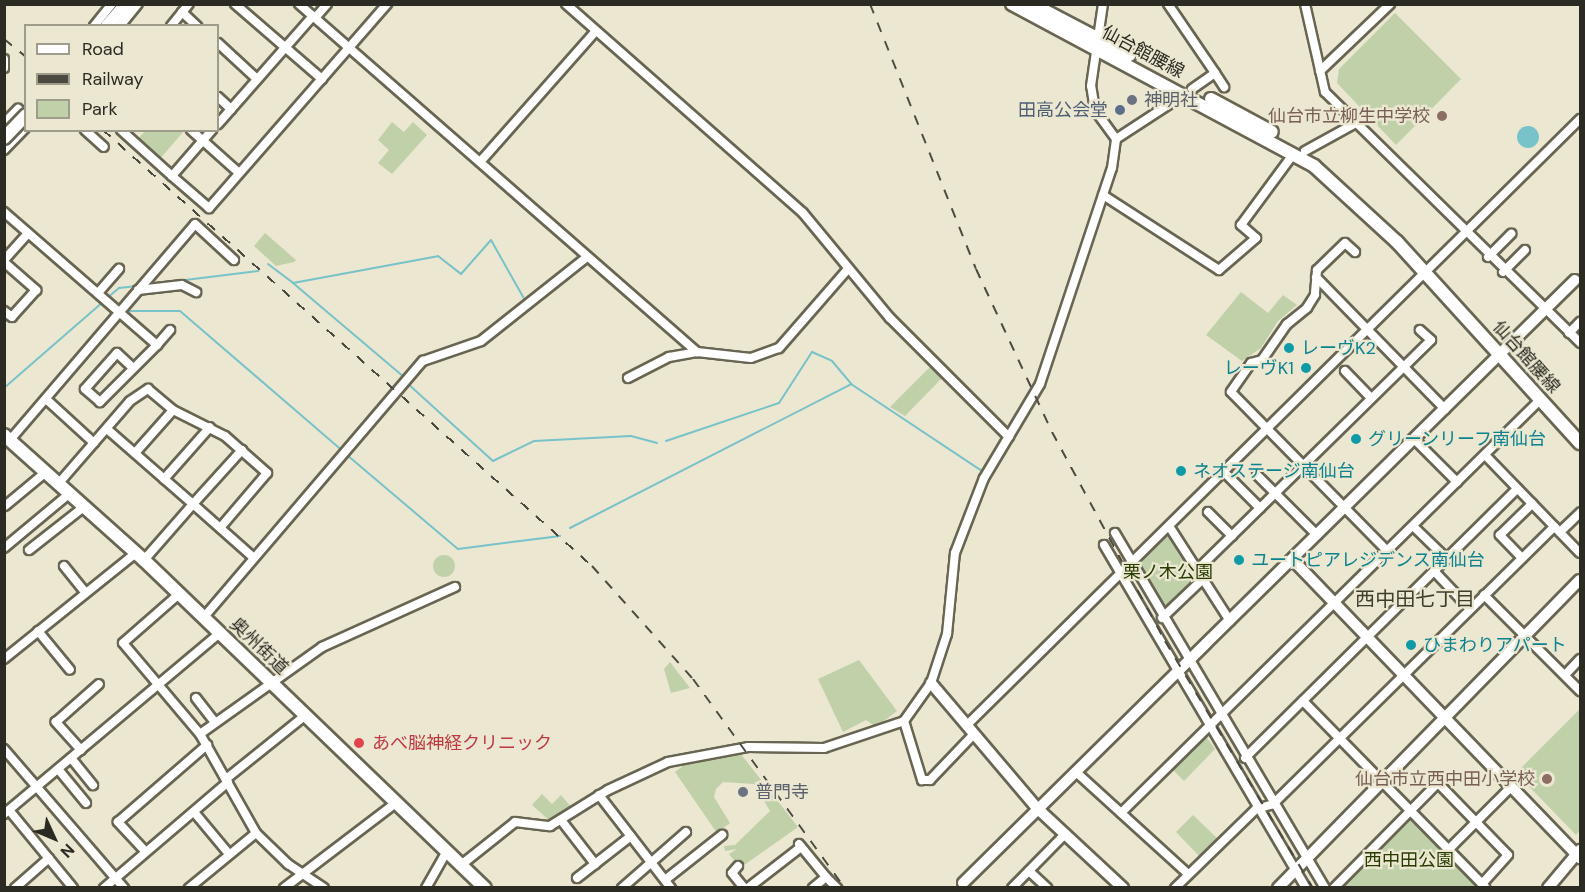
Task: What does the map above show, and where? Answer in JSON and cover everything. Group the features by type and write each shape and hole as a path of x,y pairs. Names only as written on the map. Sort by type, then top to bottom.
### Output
{"main road":[{"path":"109,24 126,4"},
{"name":"仙台館腰線","path":"1012,4 1096,43 1299,152 1397,242 1580,441"},
{"name":"仙台館腰線","path":"1032,4 1096,43"},
{"path":"4,138 24,117"},
{"name":"奥州街道","path":"6,440 59,483 140,556 485,888"}],"street":[{"path":"96,24 112,4"},
{"path":"122,24 138,4"},
{"path":"173,24 189,4"},
{"path":"235,4 322,79"},
{"path":"299,4 697,352"},
{"path":"219,123 285,47 327,4"},
{"path":"566,4 803,213 848,269 1009,437"},
{"path":"1103,4 1096,43 1092,102 1116,140"},
{"path":"1168,4 1224,87"},
{"path":"1305,4 1325,92 1353,124 1503,272 1581,343"},
{"path":"1320,71 1390,4"},
{"path":"123,132 209,208 238,172 386,5"},
{"path":"183,12 195,24"},
{"path":"480,162 596,31"},
{"path":"219,44 257,79"},
{"path":"4,59 4,68"},
{"path":"461,865 515,822 542,827 561,820 599,795 668,762 747,747 824,748 904,721 931,683 947,634 955,553 984,478 1040,384 1103,195 1116,140 1215,73"},
{"path":"219,99 231,109"},
{"path":"4,123 18,109 24,114"},
{"path":"904,721 922,780 930,780 971,730 1120,574 1581,119"},
{"path":"1103,195 1219,270 1256,238 1241,225 1299,152 1353,124"},
{"path":"4,150 24,129"},
{"path":"87,132 104,147"},
{"path":"193,132 238,172"},
{"path":"172,176 210,132"},
{"path":"4,212 157,345"},
{"path":"6,440 46,399 195,224 234,260"},
{"path":"4,311 12,317 36,290 4,261 28,233"},
{"path":"1488,257 1511,234"},
{"path":"1355,252 1345,243 1316,277 1315,295 1307,308 1287,324 1262,360 1251,363 1231,392 1387,551"},
{"path":"1503,272 1525,250"},
{"path":"204,617 423,361 481,341 587,257"},
{"path":"104,297 119,269"},
{"path":"628,378 669,357 697,352 751,358 779,348 848,269"},
{"path":"1316,277 1445,409"},
{"path":"961,885 1578,277"},
{"path":"140,287 182,285 196,292"},
{"path":"1569,333 1581,322"},
{"path":"131,366 117,353 85,389 100,402 131,366 157,345 170,330"},
{"path":"1197,570 1431,340 1420,330"},
{"path":"1345,371 1371,398"},
{"path":"59,483 107,429 148,389 173,410 210,428 242,450 267,473 220,528"},
{"path":"46,399 94,443"},
{"path":"1121,813 1540,400"},
{"path":"135,453 173,410"},
{"path":"164,479 210,428"},
{"path":"107,429 254,558"},
{"path":"1414,439 1457,482"},
{"path":"4,659 85,592 140,556 193,504 242,450"},
{"path":"1485,455 1557,530 1579,547"},
{"path":"5,506 46,472"},
{"path":"1224,472 1260,508"},
{"path":"1257,475 1317,535"},
{"path":"1245,758 1517,489"},
{"path":"4,549 70,493"},
{"path":"1522,558 1500,536 1532,504"},
{"path":"29,550 85,506"},
{"path":"1208,512 1232,536"},
{"path":"1175,888 1256,809 1273,804 1522,558 1581,513"},
{"path":"1169,526 1230,621"},
{"path":"1413,526 1446,558"},
{"path":"1115,533 1218,716 1325,888"},
{"path":"1104,545 1176,674 1306,888"},
{"path":"1293,560 1511,787 1579,854 1548,888"},
{"path":"64,566 85,592"},
{"path":"1434,571 1470,609"},
{"path":"1162,618 1203,579"},
{"path":"1278,888 1581,580"},
{"path":"200,734 269,681 379,618 455,587"},
{"path":"179,594 123,643 200,734 256,833 301,873 324,888"},
{"path":"1484,595 1581,691"},
{"path":"38,631 70,670"},
{"path":"70,886 49,858 7,812 220,633"},
{"path":"1565,675 1581,659"},
{"path":"931,683 1038,809 1123,888"},
{"path":"81,750 56,722 99,684"},
{"path":"196,698 215,722"},
{"path":"1303,701 1340,737 1382,782 1410,811 1483,886 1508,855 1438,783 1410,811 1334,888"},
{"path":"104,888 145,851 194,812 227,780 306,715"},
{"path":"145,851 118,822 207,745"},
{"path":"6,754 37,786 124,888"},
{"path":"71,758 93,784"},
{"path":"58,769 87,803"},
{"path":"1076,772 1188,874"},
{"path":"1448,850 1511,787"},
{"path":"599,795 668,884 722,835"},
{"path":"284,888 397,802"},
{"path":"194,812 229,854"},
{"path":"561,820 594,864"},
{"path":"622,888 650,861 686,832"},
{"path":"189,888 256,833"},
{"path":"1012,888 1064,835"},
{"path":"577,878 631,836"},
{"path":"738,866 732,873 746,888 800,845 837,888"},
{"path":"426,888 447,851"},
{"path":"15,888 49,858"},
{"path":"1029,871 1045,887"},
{"path":"813,888 826,877"}],"green space":[{"path":"1395,13 1461,79 1396,145 1337,83 1339,69"},
{"path":"392,122 404,132 413,122 427,135 392,174 378,163 389,150 378,140"},
{"path":"144,132 183,132 158,161 136,141"},
{"path":"265,233 296,260 276,266 254,246"},
{"path":"1241,292 1268,313 1283,295 1297,305 1278,321 1261,348 1242,361 1206,335"},
{"path":"932,365 944,376 905,416 890,407"},
{"name":"栗ノ木公園","path":"1169,533 1197,580 1166,610 1137,562"},
{"path":"444,555 452,558 455,566 452,574 444,577 436,574 433,566 436,558"},
{"path":"859,660 897,711 876,727 866,720 843,732 818,679"},
{"path":"670,662 690,688 671,693 664,669"},
{"path":"1580,709 1580,830 1576,835 1516,773"},
{"path":"1205,735 1215,749 1184,781 1172,769"},
{"path":"740,753 798,827 740,868 729,854 737,849 725,851 724,846 735,845 770,811 754,784 723,782 716,789 714,797 730,823 717,833 675,772 685,764"},
{"path":"542,794 552,804 561,795 573,809 550,821 532,805"},
{"path":"1193,815 1218,839 1200,857 1176,832"},
{"name":"西中田公園","path":"1409,818 1477,887 1343,888"}],"water":[{"path":"1528,126 1536,129 1539,137 1536,145 1528,148 1520,145 1517,137 1520,129"}],"waterway":[{"path":"268,264 293,283 438,256 461,274 491,240 526,302"},
{"path":"145,285 258,271"},
{"path":"293,283 405,378"},
{"path":"107,298 119,288 137,286"},
{"path":"4,388 103,302"},
{"path":"126,311 180,311 343,451"},
{"path":"666,441 779,403 812,352 832,361 851,384"},
{"path":"407,383 493,461 534,441 631,436 657,443"},
{"path":"570,528 851,384 982,471"},
{"path":"347,455 458,549 560,536"}],"railway":[{"path":"870,4 976,269 1052,432 1165,641 1313,888"},
{"path":"4,39 24,55"},
{"path":"105,132 592,566 693,679 845,888"}],"place":[{"name":"神明社","path":"1132,100"},
{"name":"田高公会堂","path":"1120,110"},
{"name":"仙台市立柳生中学校","path":"1442,116"},
{"name":"レーヴK2","path":"1289,348"},
{"name":"レーヴK1","path":"1306,368"},
{"name":"グリーンリーフ南仙台","path":"1356,439"},
{"name":"ネオステージ南仙台","path":"1181,471"},
{"name":"ユートピアレジデンス南仙台","path":"1239,560"},
{"name":"ひまわりアパート","path":"1411,645"},
{"name":"あべ脳神経クリニック","path":"359,743"},
{"name":"仙台市立西中田小学校","path":"1547,779"},
{"name":"普門寺","path":"743,792"}],"district":[{"name":"西中田七丁目","path":"1415,599"}]}
